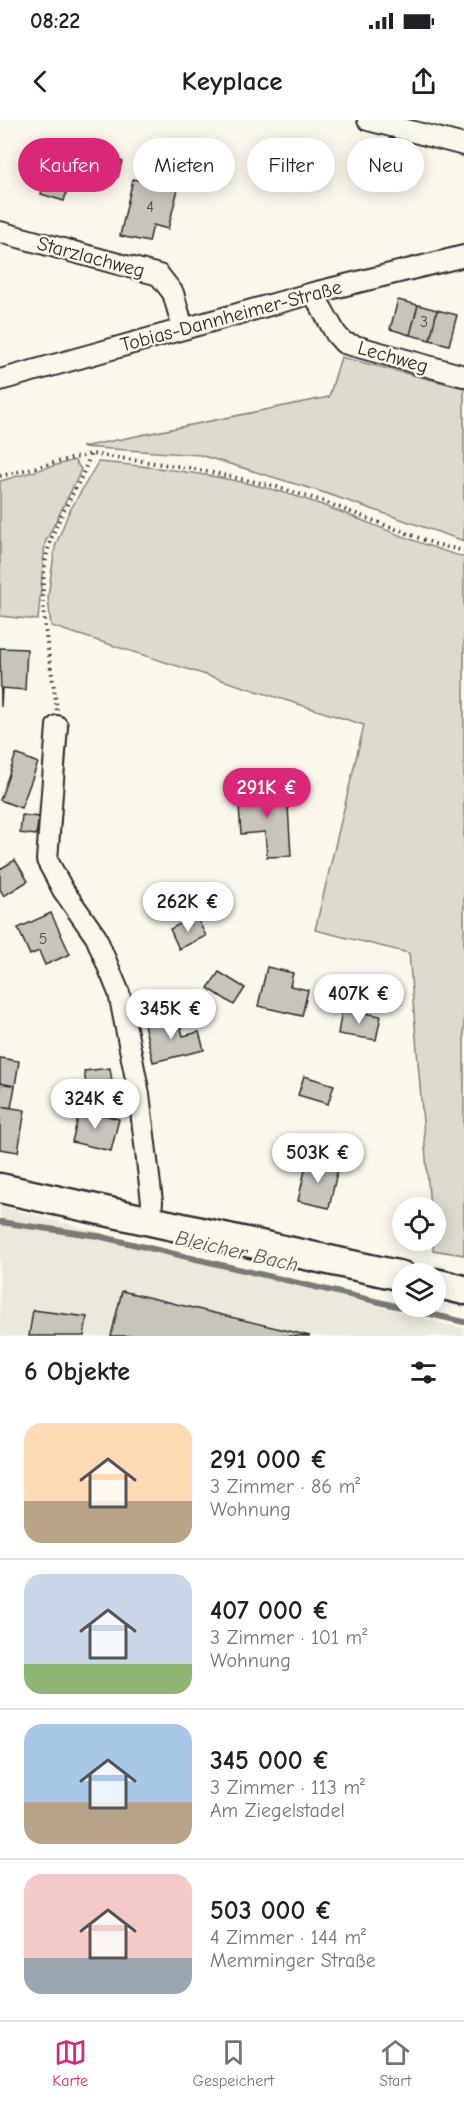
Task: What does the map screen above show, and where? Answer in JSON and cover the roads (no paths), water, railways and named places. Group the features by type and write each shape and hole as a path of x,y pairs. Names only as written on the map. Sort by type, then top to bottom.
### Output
{"main road":[{"path":"0,1188 392,1274"},
{"path":"446,1286 464,1290"}],"street":[{"path":"368,120 464,145"},
{"name":"Starzlachweg","path":"0,231 159,275 173,293 183,328"},
{"name":"Tobias-Dannheimer-Straße","path":"0,380 183,328 464,256"},
{"name":"Lechweg","path":"314,293 336,334 344,342 464,376"},
{"path":"57,726 47,860 63,890 96,937 119,993 139,1094 152,1202 150,1220"}],"waterway":[{"name":"Bleicher Bach","path":"0,1222 98,1236 464,1322"}]}
